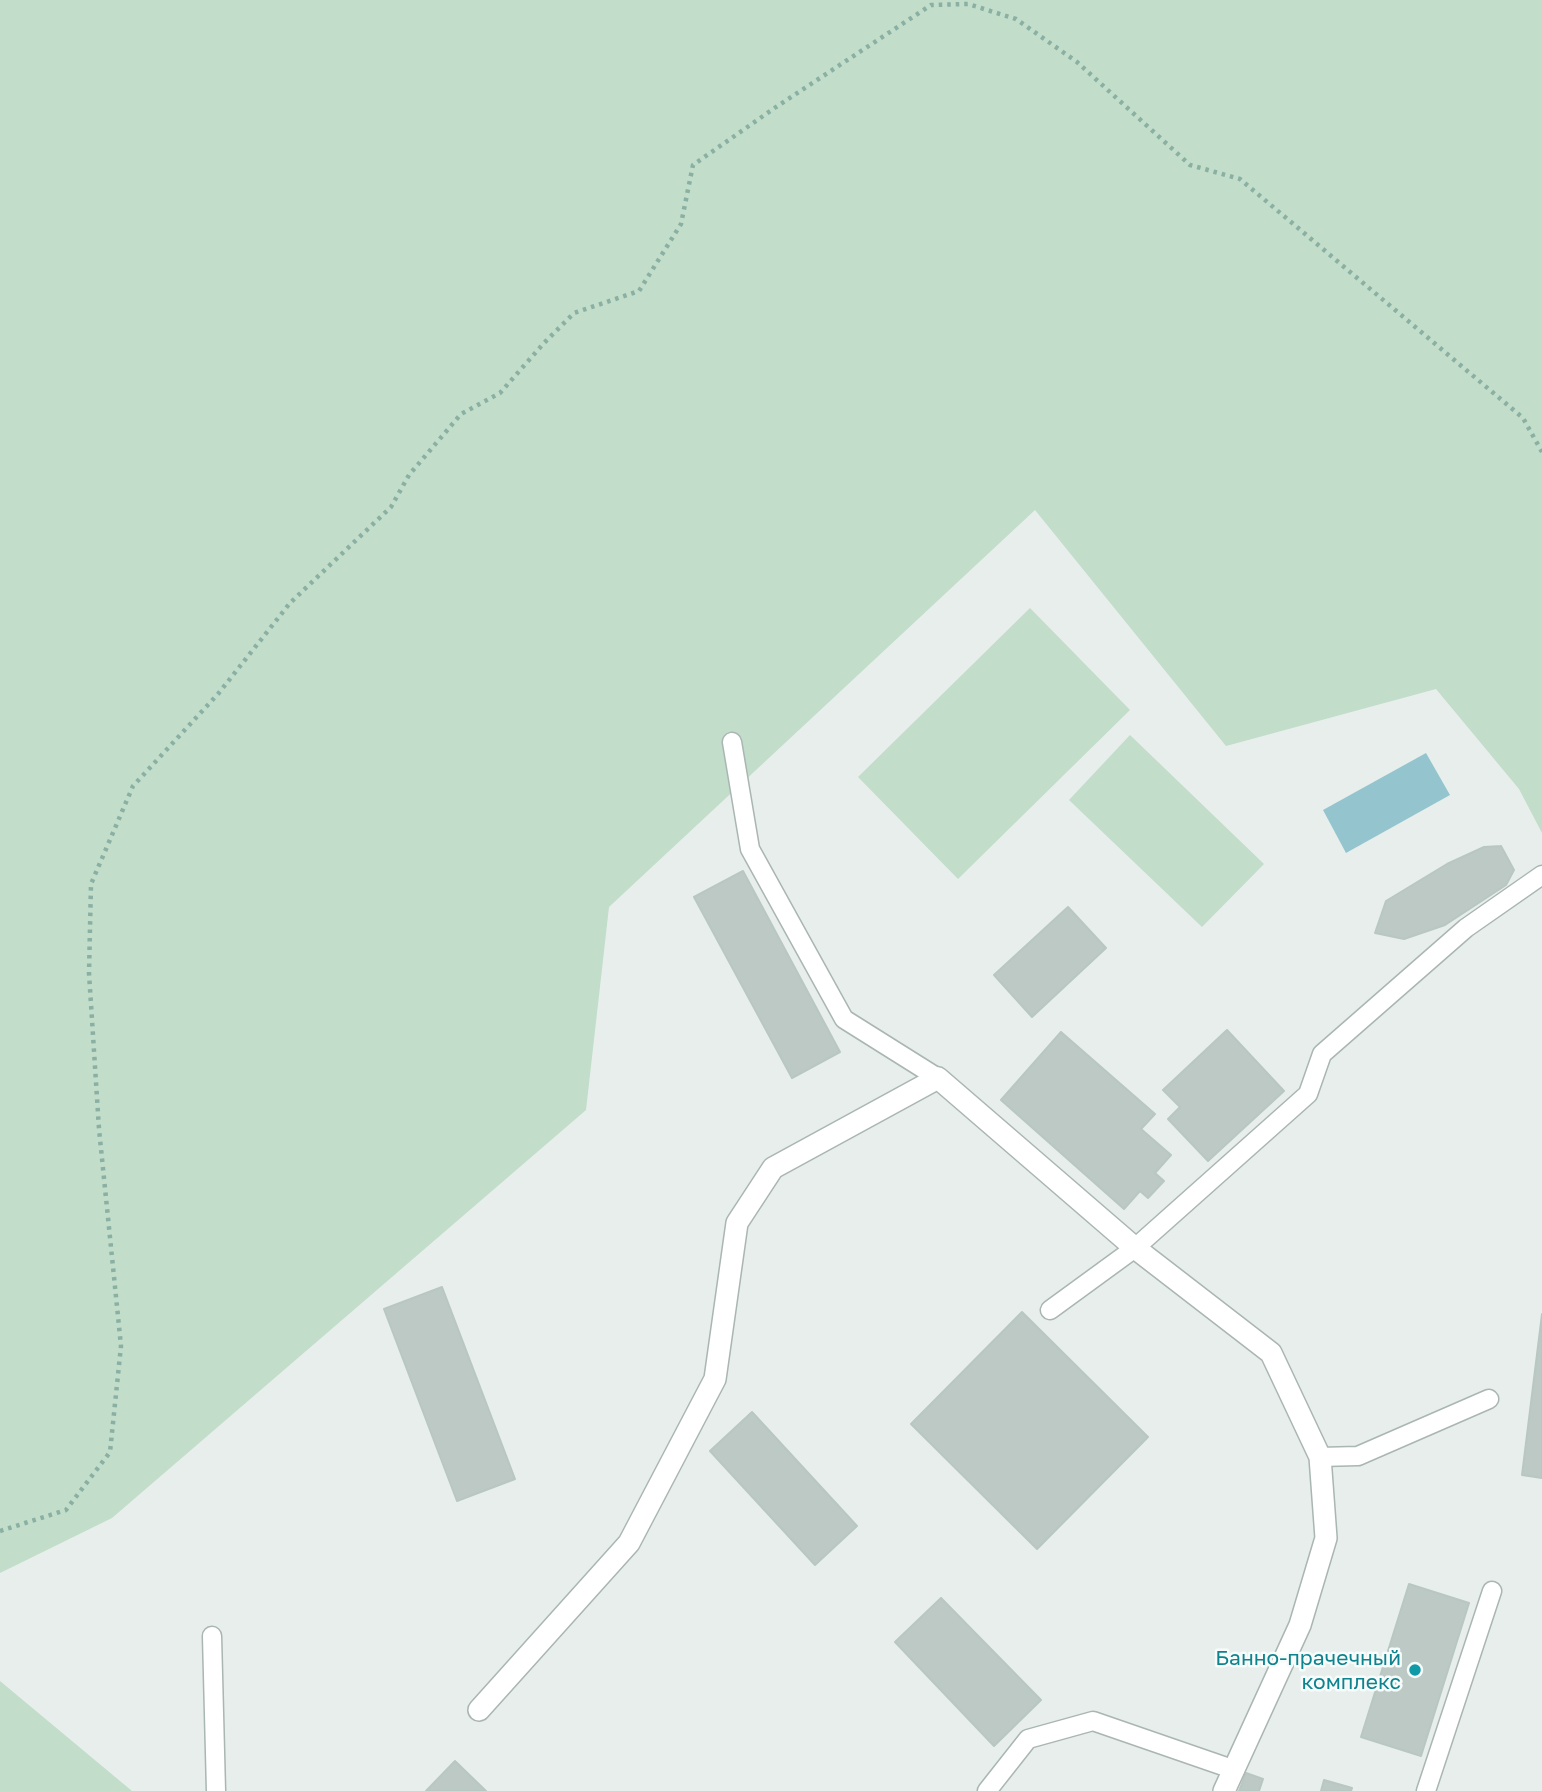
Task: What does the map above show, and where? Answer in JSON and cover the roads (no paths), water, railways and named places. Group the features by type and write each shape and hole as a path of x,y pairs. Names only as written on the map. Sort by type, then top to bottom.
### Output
{"street":[{"path":"479,1710 629,1543 715,1379 737,1223 773,1168 938,1078 1135,1248 1270,1353 1320,1457 1326,1538 1300,1625 1224,1791"}],"lane":[{"path":"732,742 750,849 844,1019 938,1078"},
{"path":"1050,1310 1135,1248 1308,1094 1322,1054 1466,928 1542,875"},
{"path":"1320,1457 1358,1456 1489,1399"},
{"path":"1426,1791 1492,1591"},
{"path":"212,1636 216,1791"},
{"path":"987,1791 1028,1740 1093,1721 1235,1770"}],"water":[{"path":"1426,753 1450,795 1346,853 1323,810"}],"place":[{"name":"Банно-прачечный комплекс","path":"1415,1670"}]}
